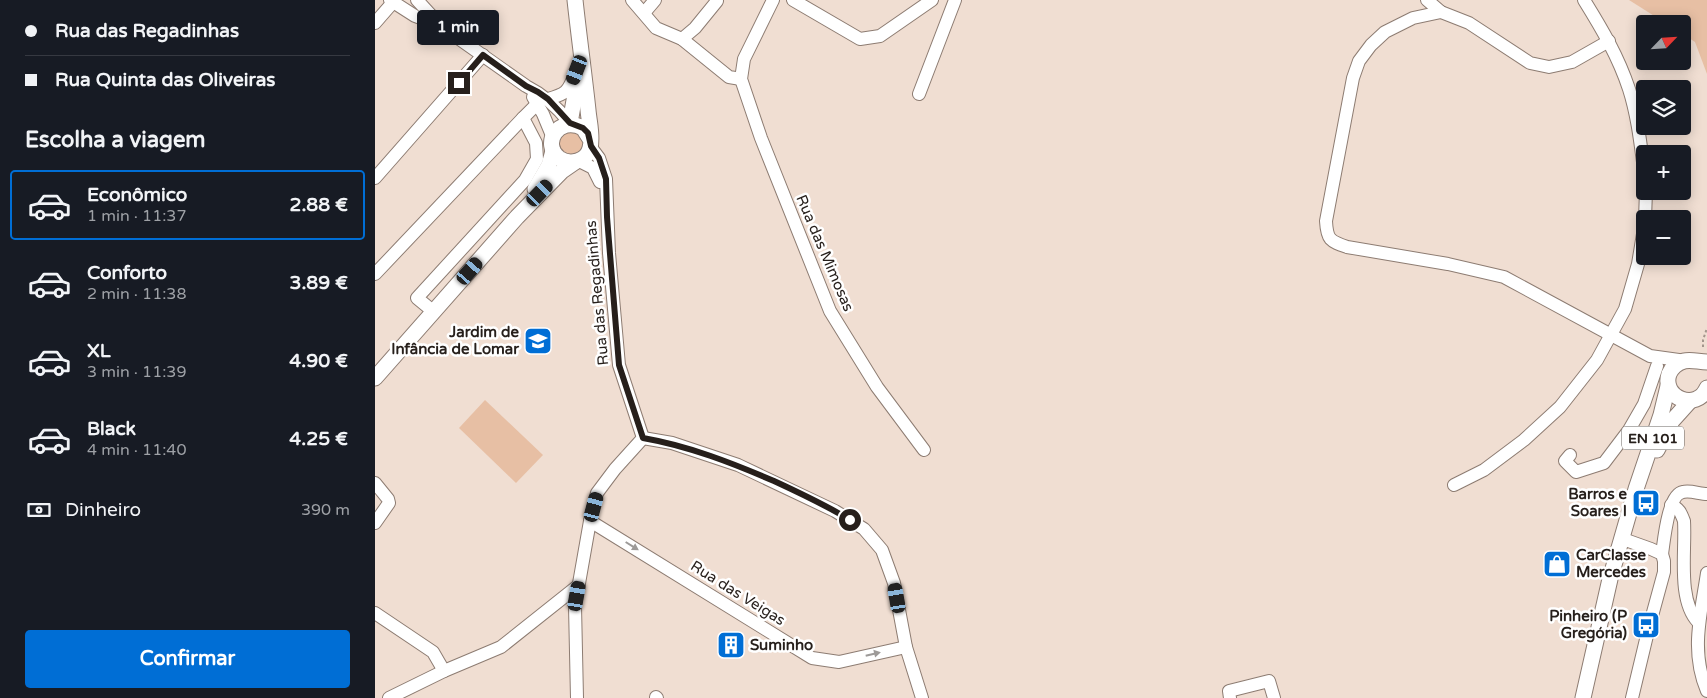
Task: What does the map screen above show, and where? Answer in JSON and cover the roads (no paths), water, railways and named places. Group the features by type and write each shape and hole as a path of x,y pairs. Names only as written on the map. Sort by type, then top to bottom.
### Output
{"main road":[{"path":"375,378 517,217 563,170 589,152 590,142 575,0"},
{"path":"570,123 576,89 579,33"},
{"path":"517,217 541,181 549,165 553,144 559,128 570,123 583,128 588,133 590,142"},
{"path":"553,144 559,158 568,162 577,162"},
{"name":"EN 101","path":"1583,698 1610,580 1636,489 1661,415 1671,370 1677,364 1700,364"},
{"path":"1668,382 1676,398 1690,401"},
{"name":"EN 101","path":"1636,489 1672,421 1690,401 1702,396 1707,388"}],"street":[{"path":"417,0 441,26 526,86 538,92 553,144"},
{"path":"632,0 656,28 682,39 729,77 741,79 744,59 773,0"},
{"path":"644,13 655,0"},
{"path":"793,0 860,39 880,36 932,0"},
{"path":"919,94 955,0"},
{"path":"1427,0 1441,12 1469,23 1530,64 1549,67 1572,62 1609,41"},
{"path":"1584,0 1609,41 1629,91 1640,145"},
{"path":"375,23 393,1 415,16 441,26"},
{"path":"682,39 695,28 717,1"},
{"path":"1441,12 1413,18 1385,32 1371,45 1359,61 1353,78 1326,221 1327,235 1333,242 1347,247 1448,264 1504,277 1611,335 1654,361 1668,382"},
{"path":"375,178 483,55"},
{"path":"375,274 523,118 542,101 565,94 570,88 577,70"},
{"name":"Rua das Mimosas","path":"741,79 761,138 830,311 877,387 924,450"},
{"path":"542,101 570,123"},
{"path":"434,312 417,298 525,180 537,159 536,143 523,118"},
{"name":"Rua das Regadinhas","path":"590,142 599,158 606,179 605,199 619,365 643,438"},
{"name":"Rua das Regadinhas","path":"577,162 588,164 593,168 600,180 605,199"},
{"path":"1455,485 1483,470 1524,440 1560,408 1597,360 1611,335 1625,309 1638,265"},
{"path":"1654,361 1700,364"},
{"path":"1570,455 1565,461 1576,472 1604,463 1629,430 1644,404 1654,361"},
{"path":"577,698 575,606 590,520 597,493 615,469 643,438 672,443 738,465 798,492 835,511 864,529 882,550 894,583 906,647 922,698"},
{"path":"375,483 389,499 389,504 375,523"},
{"path":"1632,698 1664,572 1662,554 1671,505 1676,496 1683,492 1707,494"},
{"path":"1671,505 1677,508 1685,520 1684,585 1691,616 1698,622"},
{"name":"Rua das Veigas","path":"590,520 812,658 839,662 906,647"},
{"path":"1623,539 1662,554"},
{"path":"1707,573 1698,622 1697,654 1701,676 1707,691"},
{"path":"389,698 444,671 501,647 579,584"},
{"path":"375,613 433,652 444,671"},
{"path":"1230,698 1229,691 1269,680 1274,698"}],"place":[{"name":"Jardim de Infância de Lomar","path":"538,341"},
{"name":"Barros e Soares I","path":"1646,503"},
{"name":"CarClasse Mercedes","path":"1557,564"},
{"name":"Pinheiro (P Gregória)","path":"1646,625"},
{"name":"Suminho","path":"731,645"}]}
